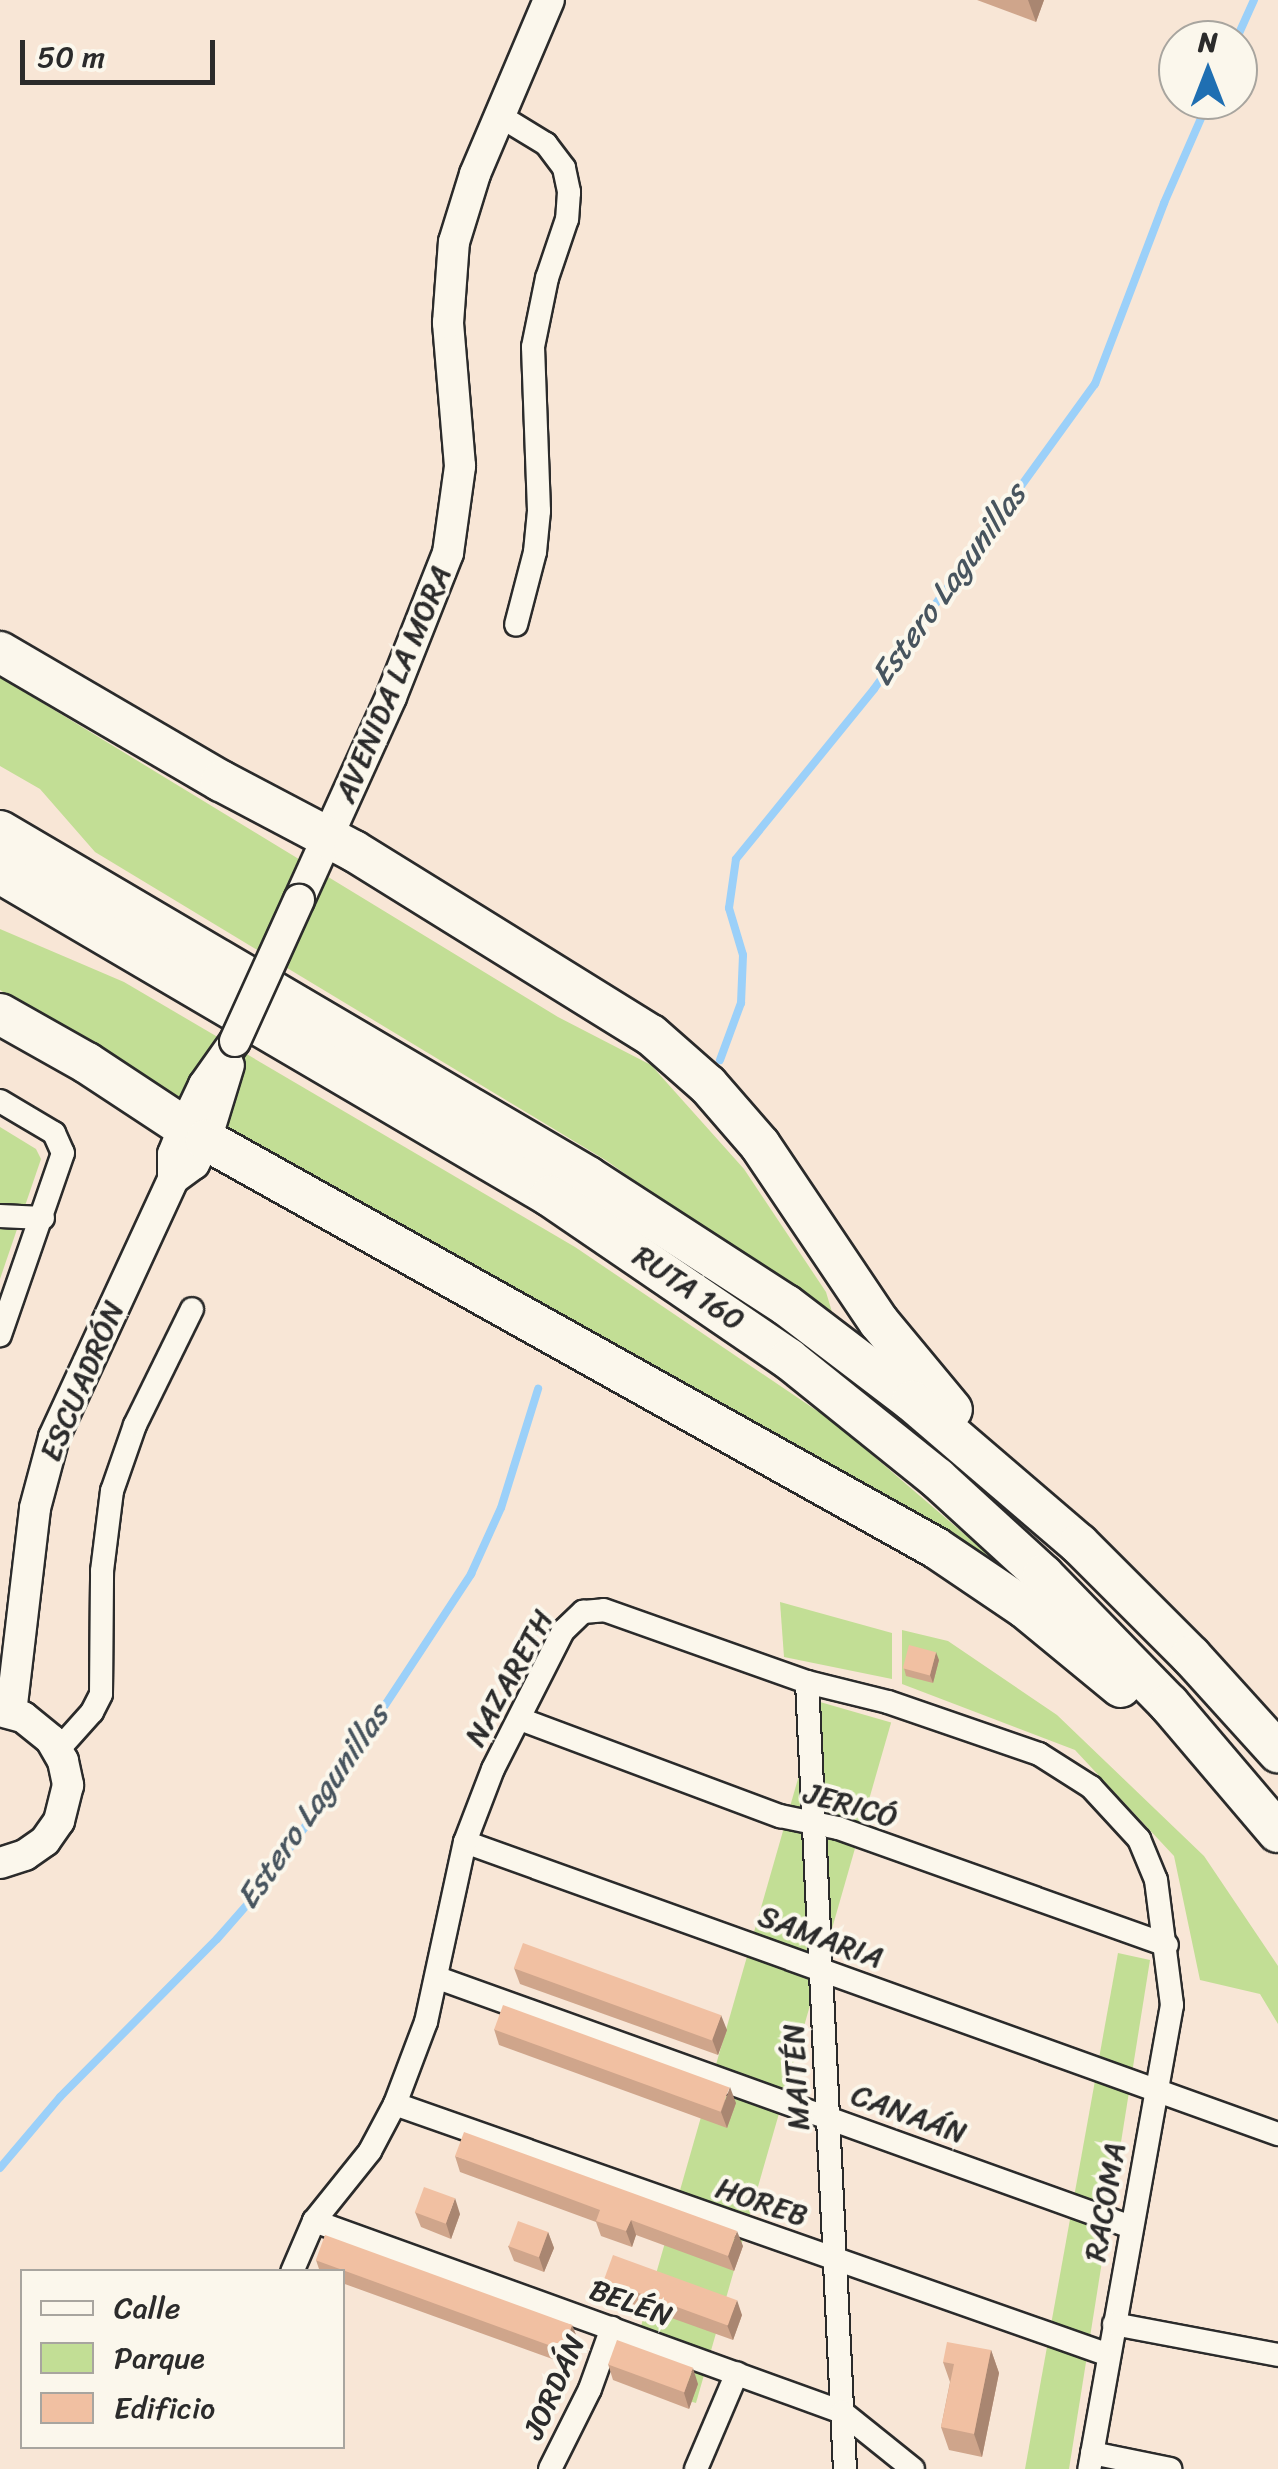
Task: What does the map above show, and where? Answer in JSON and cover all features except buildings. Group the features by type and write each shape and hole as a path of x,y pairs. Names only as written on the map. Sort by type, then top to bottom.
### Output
{"highway":[{"path":"0,652 221,781 328,837 620,1013 708,1085 783,1176 889,1335 1045,1514"},
{"name":"RUTA 160","path":"0,831 470,1106 728,1265 912,1400 1045,1514 1151,1614 1278,1752"},
{"name":"RUTA 160","path":"0,874 550,1196 789,1359 923,1466 1043,1575 1168,1704 1274,1826"},
{"path":"0,1014 87,1063 195,1134 949,1556 1061,1636 1274,1826"}],"street":[{"name":"AVENIDA LA MORA","path":"235,1040 328,837 448,554 460,436 449,357 450,268 463,207 550,0"},
{"path":"500,116 546,144 564,168 569,192 567,220 547,278 533,347 539,511 535,552 516,626"},
{"name":"ESCUADRÓN","path":"58,1750 33,1723 5,1712 35,1508 54,1437 172,1179 194,1164 195,1134 235,1040"},
{"path":"0,1101 48,1129 62,1146 64,1160 0,1335"},
{"path":"0,1216 44,1218"},
{"path":"0,1863 36,1849 59,1821 68,1786 58,1750 92,1712 101,1694 102,1571 112,1491 136,1425 192,1309"},
{"name":"NAZARETH","path":"293,2269 314,2221 370,2150 396,2104 438,1978 465,1842 488,1779 564,1630 575,1617 593,1610 614,1613 807,1682 969,1729 1039,1754 1074,1774 1102,1798 1144,1847 1156,1880 1167,1945"},
{"name":"MAITÉN","path":"807,1682 845,2469"},
{"name":"JERICÓ","path":"520,1720 780,1816 814,1823 1167,1945"},
{"name":"SAMARIA","path":"465,1842 1278,2134"},
{"name":"RACOMA","path":"1090,2461 1172,2005 1167,1945"},
{"name":"CANAÁN","path":"438,1978 1131,2227"},
{"name":"HOREB","path":"396,2104 1109,2354"},
{"name":"BELÉN","path":"314,2221 842,2412 913,2469"},
{"path":"1114,2324 1278,2355"},
{"name":"JORDÁN","path":"550,2469 590,2389 612,2328"},
{"path":"696,2469 737,2373"},
{"path":"1090,2461 1170,2469"}],"green space":[{"path":"0,677 558,1017 651,1065 744,1169 826,1292 832,1312 815,1309 607,1161 95,852 40,789 0,766"},
{"path":"0,929 124,982 575,1247 835,1423 1012,1575 287,1172 0,990"},
{"path":"0,1127 36,1149 41,1159 0,1279"},
{"path":"780,1602 892,1633 892,1679 784,1657"},
{"path":"902,1630 948,1641 1057,1715 1204,1856 1278,1966 1278,2024 1260,1994 1200,1980 1174,1856 1075,1750 902,1684"},
{"path":"820,1702 891,1722 696,2403 625,2383"},
{"path":"1118,1953 1150,1960 1069,2469 1025,2469"}],"waterway":[{"name":"Estero Lagunillas","path":"1245,20 1254,0"},
{"name":"Estero Lagunillas","path":"720,1060 741,1003 743,955 729,908 736,859 874,689 1095,384 1200,120"},
{"name":"Estero Lagunillas","path":"0,2168 60,2097 217,1939 259,1891 305,1827 471,1574 501,1508 538,1389"}]}
